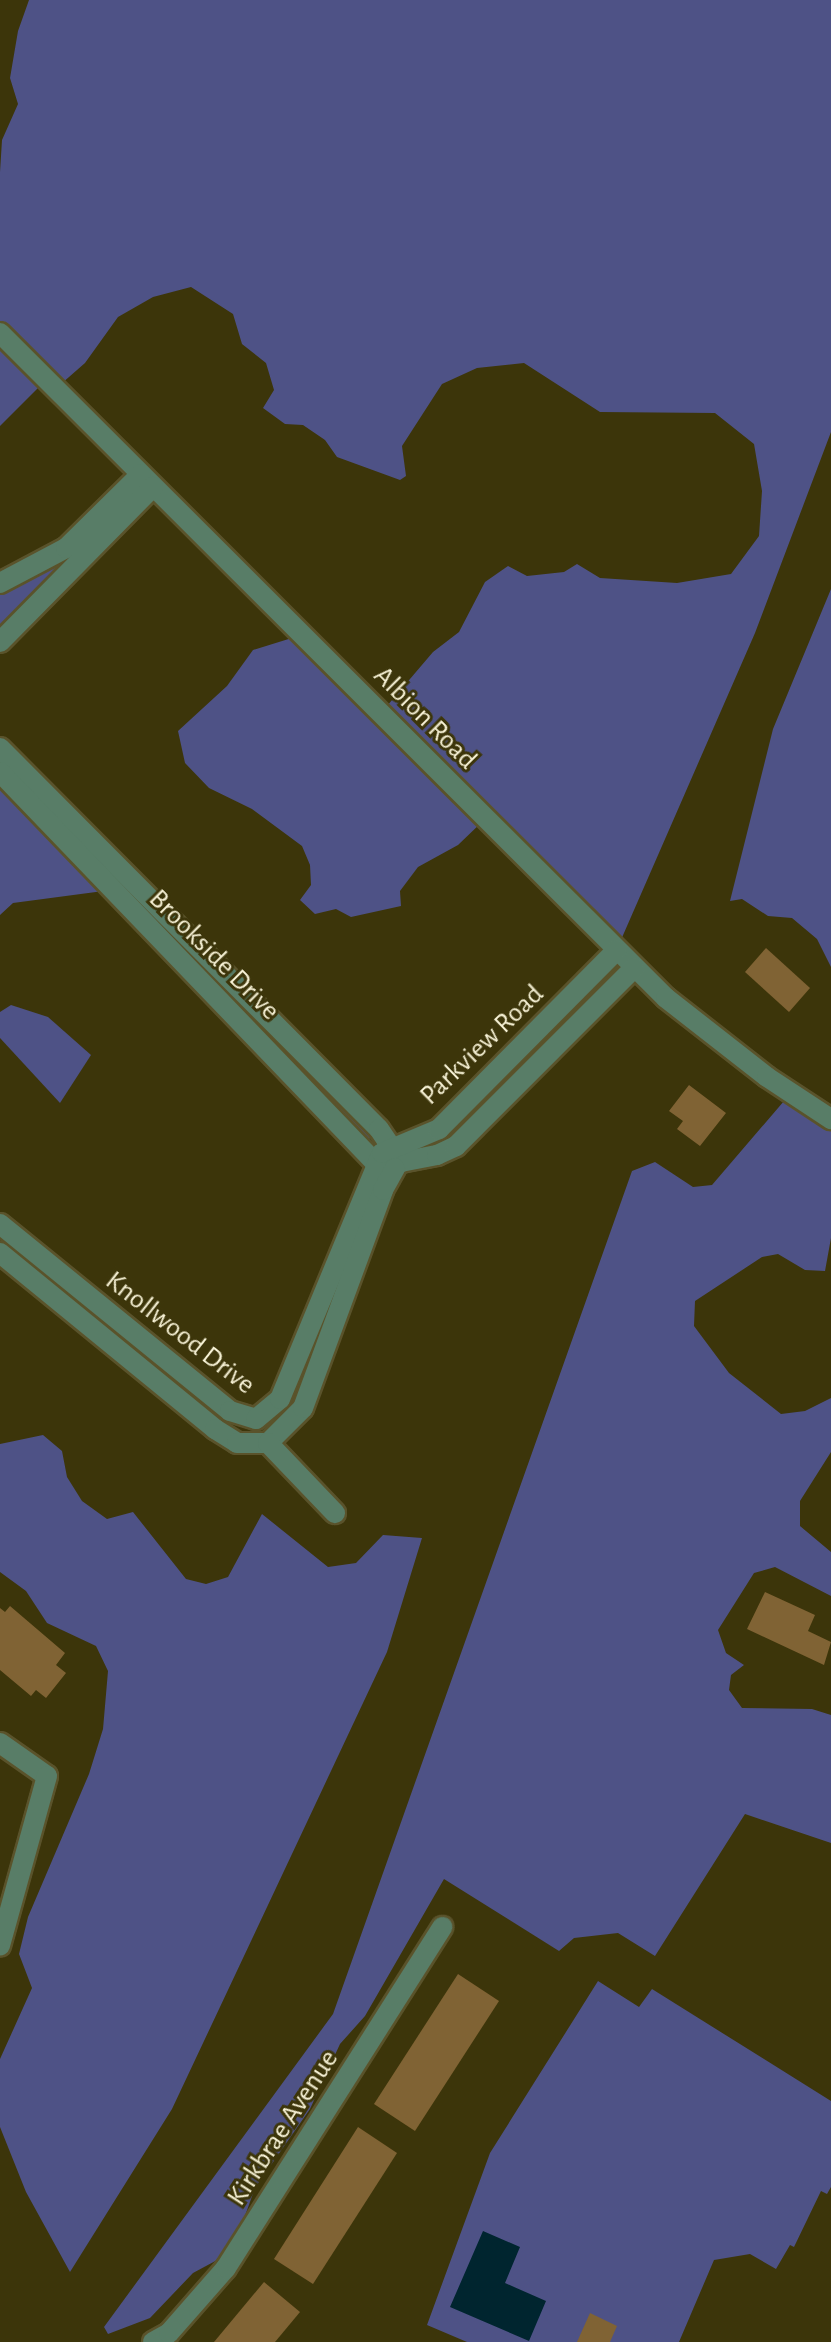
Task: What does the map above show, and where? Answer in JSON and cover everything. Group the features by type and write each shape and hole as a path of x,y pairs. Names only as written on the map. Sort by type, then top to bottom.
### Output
{"street":[{"name":"Albion Road","path":"0,333 634,968 767,1077 831,1119"},
{"path":"0,583 66,548 147,480"},
{"path":"0,642 147,480"},
{"name":"Brookside Drive","path":"0,748 388,1162"},
{"name":"Brookside Drive","path":"0,772 363,1145 388,1162"},
{"name":"Parkview Road","path":"388,1162 439,1129 617,950"},
{"name":"Parkview Road","path":"388,1162 437,1155 456,1146 634,968"},
{"path":"0,1253 215,1429 237,1443 268,1443 303,1408 388,1162"},
{"name":"Knollwood Drive","path":"0,1224 230,1411 256,1419 280,1399 388,1162"},
{"path":"268,1443 335,1513"},
{"path":"0,1743 47,1776 0,1946"},
{"name":"Kirkbrae Avenue","path":"153,2342 169,2333 226,2268 442,1927"}],"shaded area":[{"path":"29,0 831,0 831,432 755,633 617,949 483,821 458,845 418,867 400,891 401,906 351,917 336,909 315,914 300,900 311,885 310,865 302,846 252,809 209,788 185,763 178,731 227,686 253,650 295,637 381,713 433,652 459,632 485,582 508,566 527,576 564,572 577,564 600,578 677,583 731,574 759,536 762,491 754,444 715,413 600,412 524,363 477,368 442,384 402,446 406,476 400,480 337,457 325,440 303,425 285,424 263,408 274,390 266,363 242,344 233,314 191,287 153,297 118,317 85,363 53,391 41,385 0,426 2,140 18,104 10,78 18,31"},
{"path":"109,533 0,642 0,583"},
{"path":"831,589 831,967 817,939 792,918 768,916 742,899 730,901 773,729"},
{"path":"0,748 216,966 201,981 111,890 13,903 0,915"},
{"path":"582,987 599,1004 456,1146 439,1129"},
{"path":"237,988 379,1129 363,1145 222,1003"},
{"path":"11,1005 48,1017 91,1055 60,1103 0,1038 0,1012"},
{"path":"790,1094 831,1120 831,1238 825,1271 805,1270 778,1254 762,1257 695,1301 694,1326 729,1373 781,1414 805,1411 831,1398 831,1452 800,1501 800,1526 831,1552 831,1596 775,1567 754,1573 718,1630 726,1653 744,1665 731,1675 729,1690 742,1708 812,1709 831,1715 831,1843 745,1814 655,1956 618,1933 574,1938 559,1951 444,1879 365,2016 340,2044 310,2109 255,2188 232,2252 193,2273 150,2318 108,2334 104,2327 333,2014 632,1171 655,1162 693,1187 712,1185"},
{"path":"43,1435 62,1451 67,1477 82,1501 107,1519 133,1512 186,1579 206,1584 228,1577 262,1514 328,1567 356,1563 383,1535 422,1538 387,1652 172,2109 70,2272 26,2192 0,2127 0,2059 32,1988 19,1954 28,1917 89,1774 103,1729 108,1671 96,1646 47,1623 26,1591 0,1572 0,1444"},
{"path":"598,1981 639,2007 652,1989 831,2101 831,2187 827,2194 821,2191 794,2247 790,2245 776,2269 750,2254 714,2260 679,2342 467,2342 427,2325 490,2153"},
{"path":"483,2231 520,2247 505,2283 546,2301 529,2341 450,2307"}],"building":[{"path":"766,948 810,988 789,1012 745,972"},
{"path":"689,1085 726,1113 700,1146 677,1129 683,1121 669,1111"},
{"path":"765,1592 815,1615 808,1631 831,1642 824,1665 747,1629"},
{"path":"10,1606 65,1653 56,1665 66,1673 46,1698 36,1690 31,1696 0,1670 0,1608 5,1612"},
{"path":"458,1974 499,2001 415,2131 374,2104"},
{"path":"358,2127 397,2153 313,2284 274,2259"},
{"path":"264,2282 300,2312 275,2342 214,2342"},
{"path":"590,2313 617,2326 610,2342 577,2342"}]}
